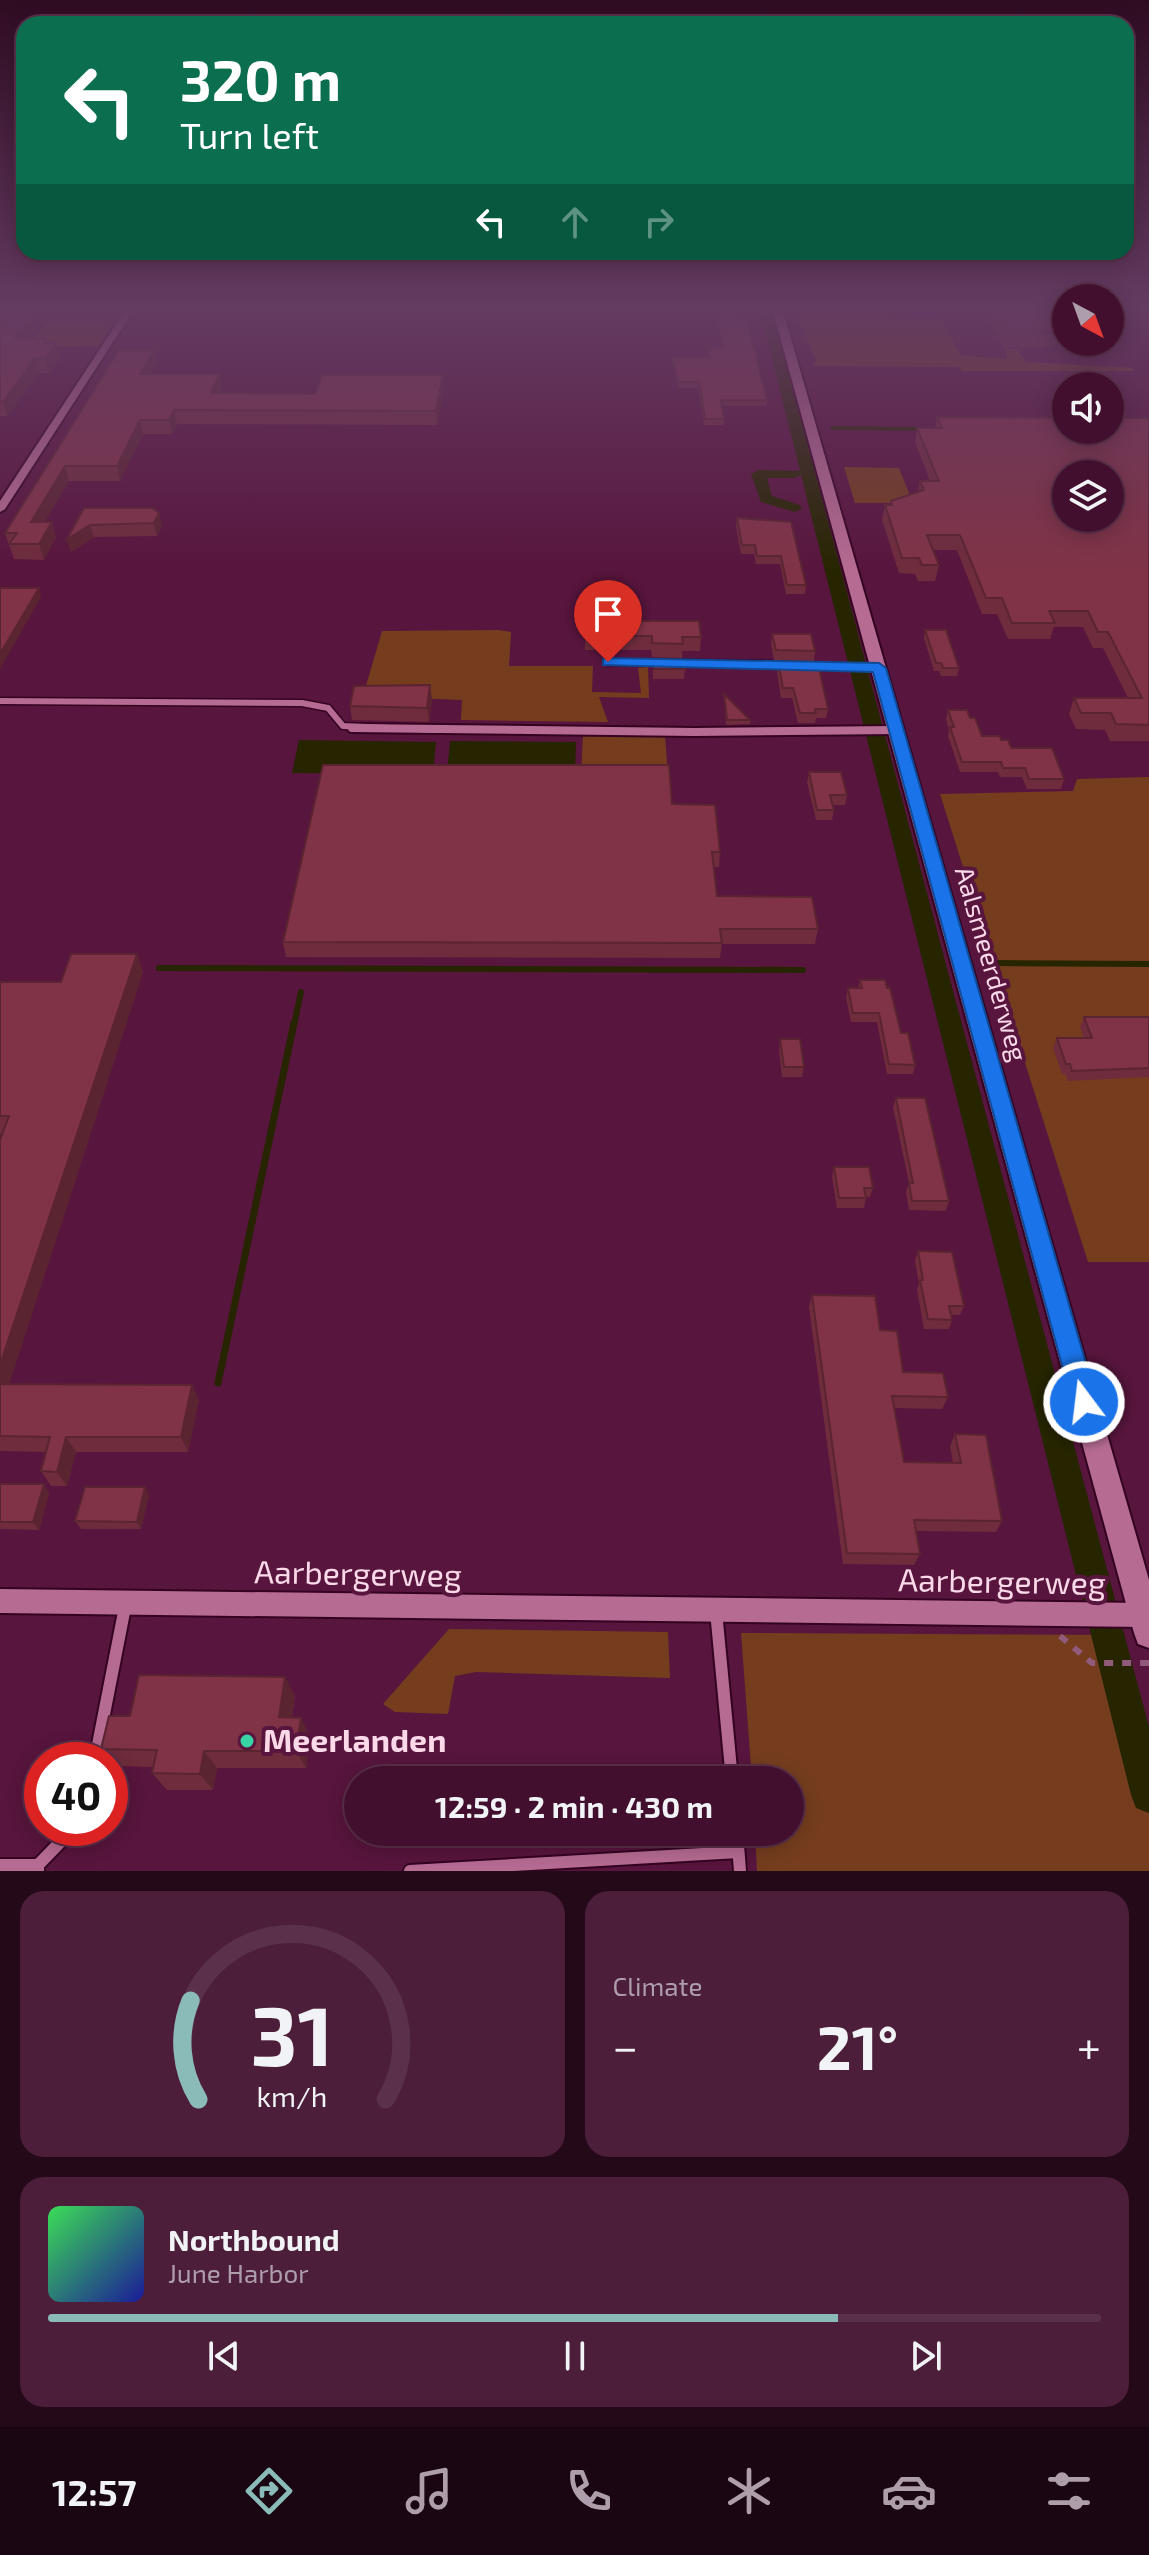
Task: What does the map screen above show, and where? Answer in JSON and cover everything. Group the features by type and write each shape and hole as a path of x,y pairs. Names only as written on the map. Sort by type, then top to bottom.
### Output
{"street":[{"path":"0,509 72,398"},
{"name":"Aalsmeerderweg","path":"801,398 871,668 892,730 1147,1624"},
{"name":"Aarbergerweg","path":"0,1601 1116,1615 1147,1624"}],"lane":[{"path":"608,662 871,668"},
{"path":"0,701 302,703 328,708 343,726 359,729 892,730"},
{"path":"99,1742 126,1602"},
{"path":"716,1611 731,1766"},
{"path":"0,1865 36,1869 57,1846"},
{"path":"738,1846 740,1871"},
{"path":"410,1871 738,1852"}],"path":[{"path":"1034,1614 1092,1663 1149,1663"}],"shaded area":[{"path":"844,467 899,468 913,503 855,503"},
{"path":"382,631 511,632 509,666 593,666 592,692 641,693 638,668 648,667 649,698 599,697 608,722 461,720 462,700 363,696"},
{"path":"583,734 665,736 668,776 581,777"},
{"path":"299,740 436,742 433,774 292,773"},
{"path":"450,741 576,742 575,773 447,773"},
{"path":"1149,777 1149,1262 1088,1262 940,794 1073,791 1077,779"},
{"path":"449,1629 668,1632 670,1678 476,1672 455,1676 448,1714 395,1712 383,1704"},
{"path":"741,1633 1122,1635 1149,1737 1149,1871 757,1871 756,1846 804,1846 804,1766 751,1766"}],"building":[{"path":"89,398 438,398 436,411 174,410 169,420 140,420 117,466 65,466 31,522 52,522 39,544 9,544 17,533 5,533"},
{"path":"702,398 767,398 721,400 724,419 705,419"},
{"path":"937,417 1052,418 1052,444 1124,444 1124,418 1149,418 1149,725 1116,724 1111,713 1081,713 1074,698 1142,698 1108,632 1098,632 1088,611 1049,611 1055,623 1012,623 1002,598 986,598 960,535 927,535 939,565 922,565 919,558 902,558 885,505 892,505 891,501 924,490 920,481 939,481 917,428 942,428"},
{"path":"84,508 152,508 159,513 154,523 90,525 67,539"},
{"path":"737,518 791,522 806,585 787,585 781,556 757,556 755,545 742,545"},
{"path":"0,588 39,588 0,654"},
{"path":"585,621 699,621 701,637 682,637 683,644 652,643 652,636 585,636"},
{"path":"925,630 946,630 959,668 943,668 941,663 936,663"},
{"path":"772,634 811,634 815,651 776,650"},
{"path":"653,660 684,660 685,669 654,669"},
{"path":"778,662 818,663 828,709 800,713 793,688 783,688"},
{"path":"430,685 427,708 350,706 354,686"},
{"path":"724,694 750,720 727,720"},
{"path":"948,710 967,710 970,718 975,718 982,736 1000,736 1001,740 1008,740 1011,748 1052,748 1064,779 1029,779 1025,768 1003,768 1001,762 962,762 950,727 954,727"},
{"path":"323,765 669,765 672,804 715,805 720,852 712,852 717,896 812,897 818,929 720,929 722,943 283,942"},
{"path":"809,772 841,772 847,795 830,795 834,810 817,810"},
{"path":"71,954 137,954 0,1365 0,1140 9,1116 0,1116 0,982 61,982"},
{"path":"860,980 885,980 887,988 890,988 901,1033 908,1033 915,1065 889,1064 879,1013 853,1013 848,988 862,988"},
{"path":"1084,1017 1149,1017 1149,1068 1072,1071 1070,1064 1066,1064 1057,1038 1092,1038"},
{"path":"780,1039 800,1039 804,1067 784,1067"},
{"path":"896,1098 925,1098 949,1201 912,1201 909,1183 913,1183"},
{"path":"834,1167 869,1167 873,1188 864,1188 866,1198 839,1198"},
{"path":"918,1251 952,1252 964,1306 949,1306 952,1320 928,1319"},
{"path":"812,1295 875,1296 880,1330 897,1331 903,1372 943,1373 948,1397 892,1396 904,1462 961,1463 955,1434 986,1435 1002,1521 914,1520 920,1554 847,1553"},
{"path":"0,1384 192,1385 181,1437 66,1437 57,1472 41,1471 50,1437 0,1436"},
{"path":"0,1484 44,1484 33,1522 0,1522"},
{"path":"85,1487 145,1487 137,1522 75,1521"},
{"path":"139,1675 285,1677 279,1717 301,1718 296,1751 204,1751 200,1774 152,1773 157,1750 128,1749 128,1742 103,1742 109,1716 130,1716"}],"waterway":[{"path":"789,398 1149,1795"},
{"path":"832,428 922,429"},
{"path":"795,474 758,474 766,499 795,508"},
{"path":"994,963 1149,964"},
{"path":"159,968 803,970"},
{"path":"294,1025 301,992"},
{"path":"218,1383 294,1023"}],"place":[{"name":"Meerlanden","path":"247,1741"}],"route":[{"path":"608,662 879,668 1084,1402"}]}
